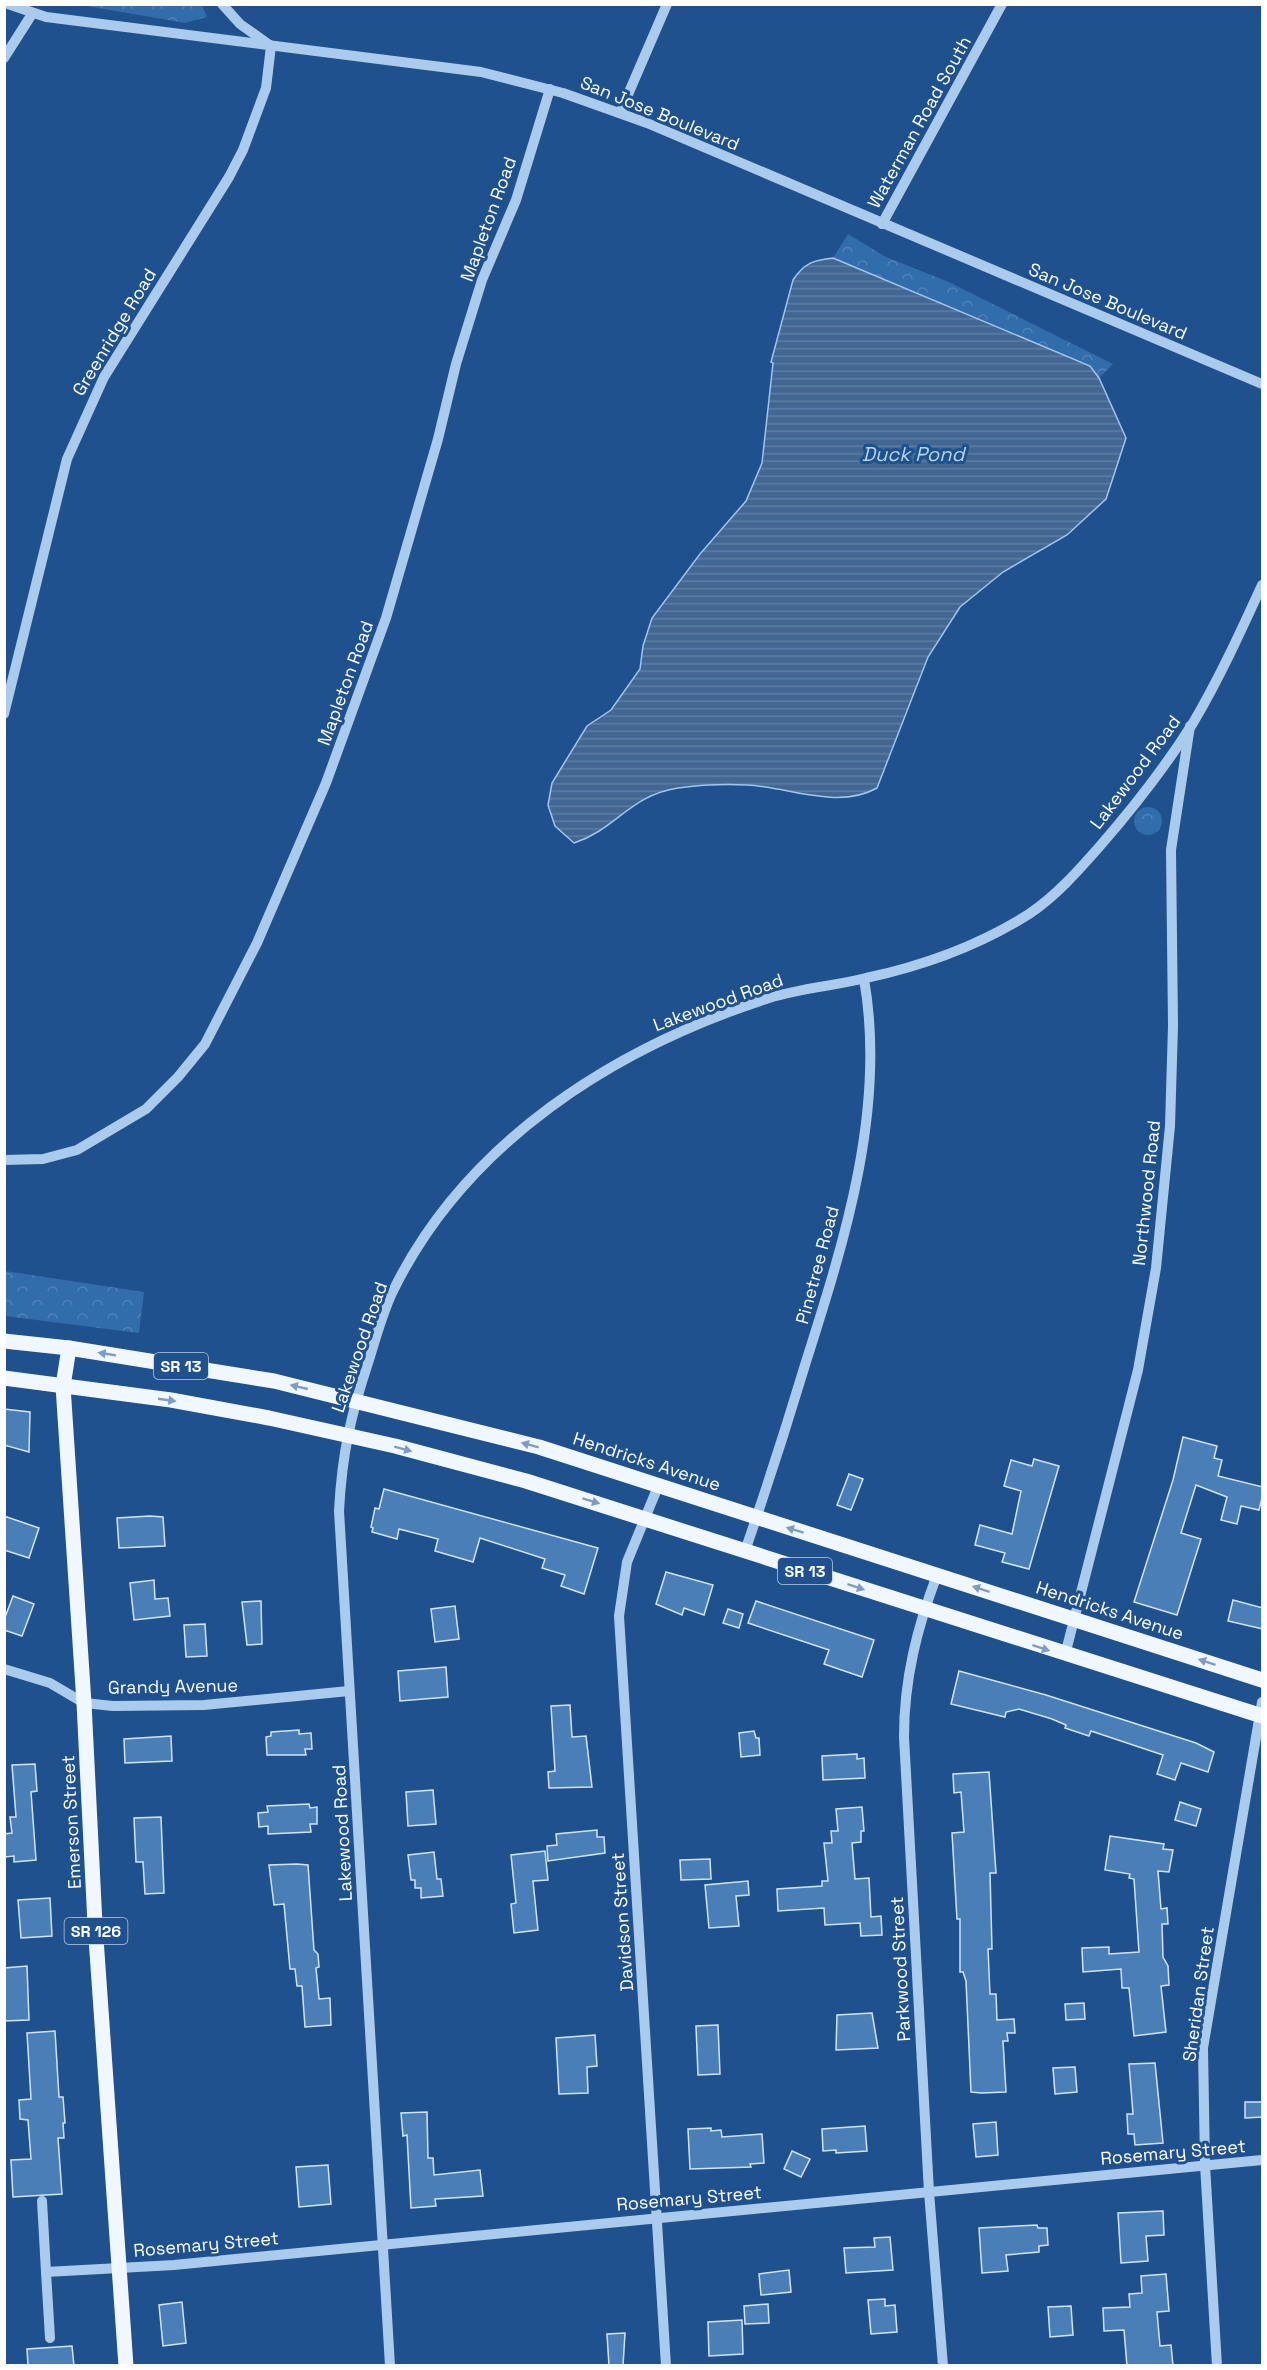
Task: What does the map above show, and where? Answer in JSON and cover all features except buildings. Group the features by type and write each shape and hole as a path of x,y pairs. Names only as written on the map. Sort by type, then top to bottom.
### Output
{"main road":[{"name":"Hendricks Avenue","path":"4,1341 69,1348 274,1381 539,1447 1263,1680"},
{"path":"4,1352 49,1346"},
{"name":"Emerson Street","path":"69,1348 63,1386 84,1703 95,1924 126,2366"},
{"name":"SR 13","path":"4,1378 171,1400 346,1436 526,1481 1065,1655 1261,1711"}],"street":[{"name":"San Jose Boulevard","path":"8,4 32,14 149,32 481,72 550,89 620,113 1263,384"},
{"path":"222,4 240,24 271,46"},
{"path":"620,113 668,4"},
{"name":"Waterman Road South","path":"882,224 1002,4"},
{"path":"4,58 32,14"},
{"name":"Greenridge Road","path":"4,714 67,459 104,377 229,177 243,150 266,88 271,46"},
{"name":"Mapleton Road","path":"4,1161 43,1159 77,1150 146,1109 178,1077 205,1044 252,953 326,783 386,618 438,439 463,343 483,280 516,200 550,89"},
{"name":"Lakewood Road","path":"390,2366 339,1540 339,1507 346,1436 356,1400 384,1313 407,1266 428,1232 477,1172 524,1128 615,1064 683,1029 774,996 864,979 907,968 980,941 1032,912 1057,892 1130,811 1191,726 1263,585"},
{"name":"Northwood Road","path":"1065,1655 1138,1370 1156,1268 1170,1126 1173,1003 1171,850 1176,807 1189,749 1191,726"},
{"name":"Pinetree Road","path":"746,1551 828,1293 861,1156 871,1048 870,1014 864,979"},
{"name":"Davidson Street","path":"658,1484 627,1562 619,1616 666,2366"},
{"name":"Parkwood Street","path":"937,1575 915,1637 904,1697 904,1737 929,2192 943,2366"},
{"name":"Grandy Avenue","path":"4,1669 50,1683 84,1703 113,1706 204,1705 349,1691"},
{"name":"Sheridan Street","path":"1217,2366 1205,2165 1203,2048 1261,1711"},
{"name":"Rosemary Street","path":"46,2272 174,2265 382,2243 1263,2160"},
{"path":"42,2202 50,2338"}],"green space":[{"path":"81,5 202,5 207,17 185,23"},
{"path":"848,234 886,257 949,282 1113,364 1099,378 1090,366 833,258"},
{"path":"1148,807 1158,811 1162,821 1158,831 1148,835 1138,831 1134,821 1138,811"},
{"path":"5,1271 144,1292 139,1333 5,1316"}],"water":[{"name":"Duck Pond","path":"833,258 1090,366 1099,378 1126,438 1106,499 1067,535 1003,572 960,607 928,657 877,788 862,794 830,797 747,785 678,788 647,798 601,830 574,843 555,826 548,805 552,783 587,726 611,710 640,669 643,646 652,618 700,554 746,501 762,463 773,363 771,362 793,280 810,263"}]}
